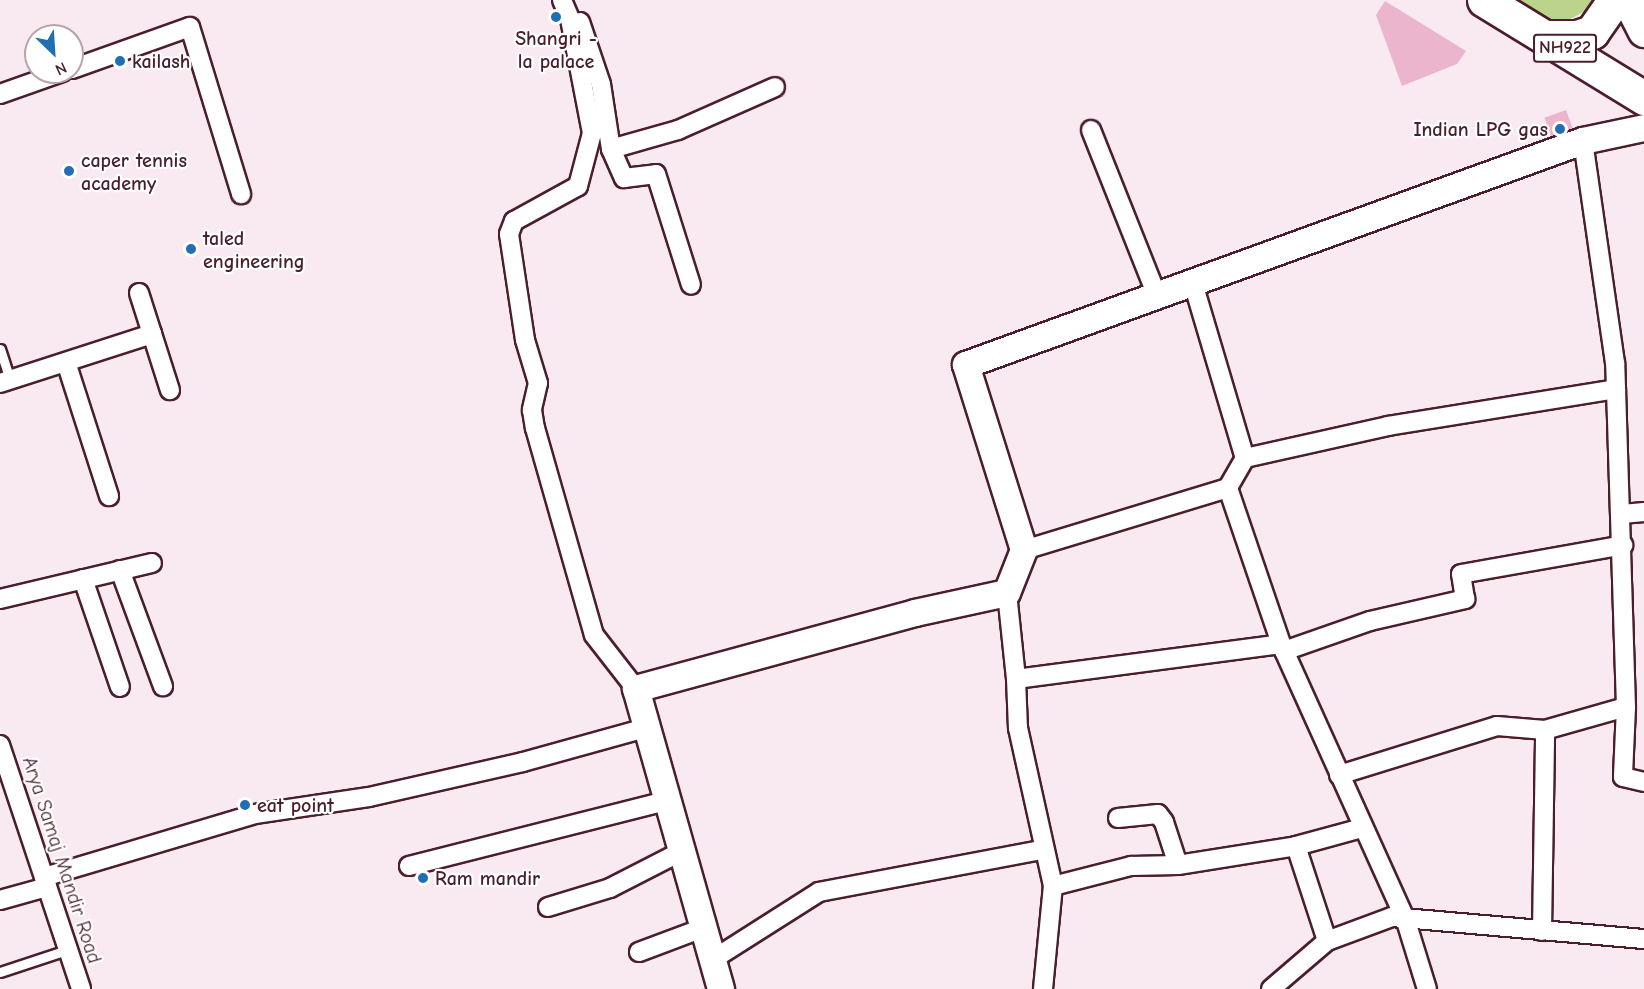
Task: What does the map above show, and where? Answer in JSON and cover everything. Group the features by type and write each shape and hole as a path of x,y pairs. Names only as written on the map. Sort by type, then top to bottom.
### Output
{"highway":[{"name":"NH922","path":"1484,0 1644,98"},
{"name":"NH922","path":"1547,37 1577,37 1592,32 1614,0"},
{"path":"1629,0 1644,30"}],"street":[{"path":"562,0 570,19 592,133 578,186 514,221 509,234 525,340 538,383 532,410 535,428 594,635 636,689 680,852 721,989"},
{"path":"572,0 601,84 611,149 624,178 656,174 691,285"},
{"path":"84,65 190,27 241,194"},
{"path":"0,94 28,84"},
{"path":"611,149 688,126 775,87"},
{"path":"1043,989 1053,886 1042,850 1018,728 1016,679 1007,593 1024,550 966,365 1583,141 1644,128"},
{"path":"1091,130 1157,296"},
{"path":"1583,141 1616,389 1623,545 1626,706 1623,777 1644,782"},
{"path":"1024,550 1228,488 1245,458 1193,283"},
{"path":"139,293 170,390"},
{"path":"5,381 152,334"},
{"path":"66,362 109,496"},
{"path":"1245,458 1388,426 1616,389"},
{"path":"1228,488 1282,647 1362,828 1405,918 1427,989"},
{"path":"1622,514 1644,512"},
{"path":"1016,679 1282,647 1370,621 1466,598 1461,574 1623,545"},
{"path":"0,600 152,563"},
{"path":"120,570 163,686"},
{"path":"83,579 120,687"},
{"path":"636,689 915,613 1007,593"},
{"path":"1339,776 1497,726 1545,730 1626,706"},
{"path":"0,900 46,882 255,814 369,797 523,762 646,728"},
{"path":"1542,931 1545,730"},
{"name":"Arya Samaj Mandir Road","path":"0,745 81,989"},
{"path":"410,866 666,801"},
{"path":"1118,818 1158,814 1178,865"},
{"path":"1053,886 1131,866 1178,865 1296,846 1362,828"},
{"path":"1296,846 1327,941"},
{"path":"712,960 819,892 1042,850"},
{"path":"548,907 610,888 680,852"},
{"path":"1271,989 1327,941 1392,917 1644,939"},
{"path":"639,952 703,928"}],"lane":[{"path":"0,350 5,381"},
{"path":"0,972 67,950"}],"green space":[{"path":"1502,0 1594,0 1589,9 1561,24 1543,23"}],"building":[{"path":"1385,1 1466,51 1457,64 1402,86 1376,15"},
{"name":"Indian LPG gas","path":"1566,110 1573,129 1551,137 1544,118"}],"place":[{"name":"Shangri - la palace","path":"556,17"},
{"name":"kailash","path":"120,61"},
{"name":"Indian LPG gas","path":"1560,129"},
{"name":"caper tennis academy","path":"69,171"},
{"name":"taled engineering","path":"191,249"},
{"name":"eat point","path":"245,805"},
{"name":"Ram mandir","path":"423,878"}]}
